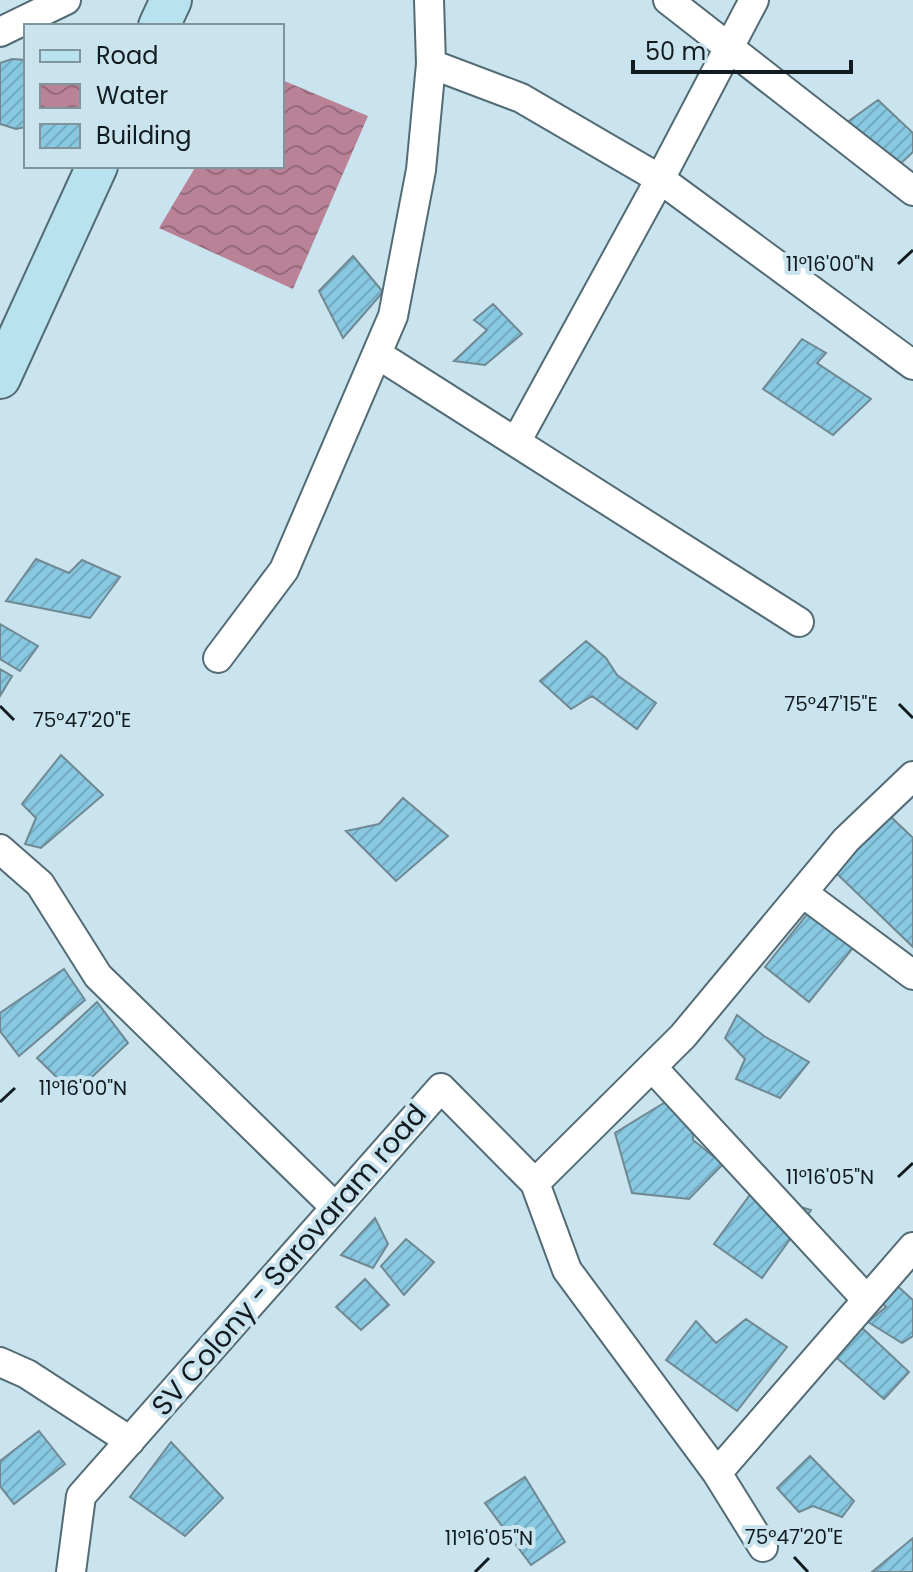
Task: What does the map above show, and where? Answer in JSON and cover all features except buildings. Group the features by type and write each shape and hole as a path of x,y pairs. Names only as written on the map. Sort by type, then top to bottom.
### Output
{"main road":[{"path":"160,24 171,0"},
{"path":"0,378 96,168"}],"street":[{"path":"0,32 66,0"},
{"path":"218,658 284,570 393,316 421,170 431,64 429,0"},
{"path":"668,0 913,191"},
{"path":"516,442 754,0"},
{"path":"431,64 521,98 660,179 913,365"},
{"path":"377,354 799,622"},
{"path":"763,1547 717,1473 567,1270 535,1183 683,1036 846,840 913,776"},
{"path":"0,849 40,884 98,976 335,1207"},
{"path":"803,893 913,975"},
{"path":"652,1067 867,1300"},
{"name":"SV Colony - Sarovaram road","path":"71,1572 81,1496 441,1088 535,1183"},
{"path":"717,1473 913,1247"},
{"path":"0,1362 27,1374 130,1441"}],"water":[{"path":"284,81 368,116 293,289 159,228 195,168 284,168"}]}
